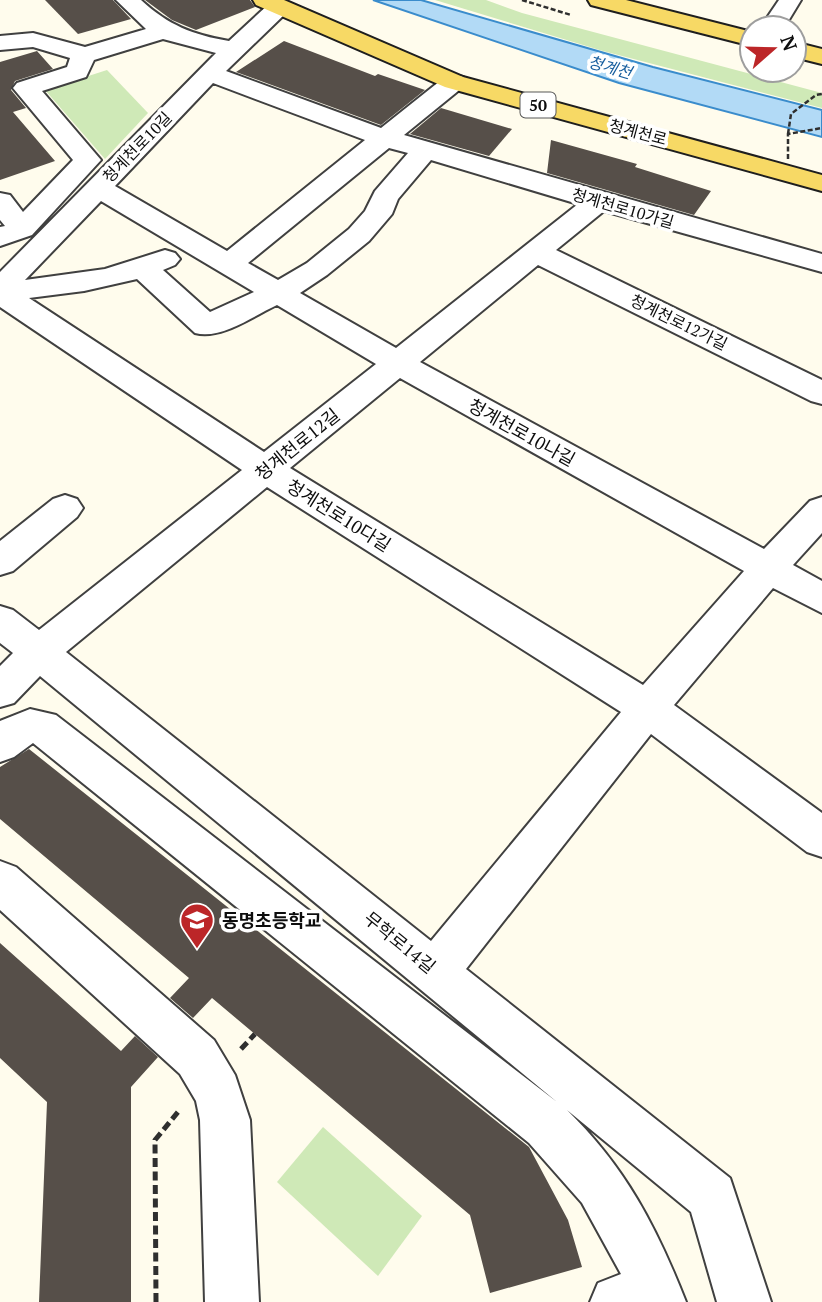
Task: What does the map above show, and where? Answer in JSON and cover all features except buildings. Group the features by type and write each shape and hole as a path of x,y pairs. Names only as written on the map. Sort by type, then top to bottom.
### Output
{"main road":[{"path":"599,0 738,35"},
{"name":"청계천로","path":"271,4 454,82 822,183"}],"street":[{"path":"127,0 164,31 182,41 234,49"},
{"name":"청계천로10길","path":"0,291 234,49 271,4"},
{"path":"5,34 37,38 85,55 164,31"},
{"path":"0,201 11,233 89,159 26,88 77,72 85,55"},
{"name":"청계천로10가길","path":"209,73 384,138 822,263"},
{"path":"228,264 454,82"},
{"path":"142,267 206,326 278,293 317,269 359,235 379,214 385,197 425,150"},
{"name":"청계천로10나길","path":"98,188 398,363 822,598"},
{"name":"청계천로12길","path":"0,691 39,652 599,201"},
{"path":"0,291 79,285 142,267 195,245"},
{"name":"청계천로12가길","path":"536,252 822,393"},
{"name":"청계천로10다길","path":"0,291 265,469 647,708 822,838"},
{"path":"0,561 65,508"},
{"path":"436,971 647,708 822,510"},
{"name":"무학로14길","path":"0,621 712,1196 744,1302"},
{"path":"0,744 30,725 42,727 547,1125 572,1149 614,1202 632,1234 644,1300"},
{"path":"0,881 197,1057 212,1078 225,1120 232,1302"}],"path":[{"path":"788,159 791,114 816,95 822,94"},
{"path":"788,134 822,128"}],"green space":[{"path":"435,0 486,0 522,13 738,71 738,84 788,84 822,93 822,108 603,51"},
{"path":"107,70 148,113 105,159 45,90"},
{"path":"323,1127 422,1216 378,1276 277,1182"}],"water":[{"name":"청계천","path":"373,0 421,0 653,67 822,110 822,137 619,83"}],"place":[{"name":"동명초등학교","path":"197,950"}]}
